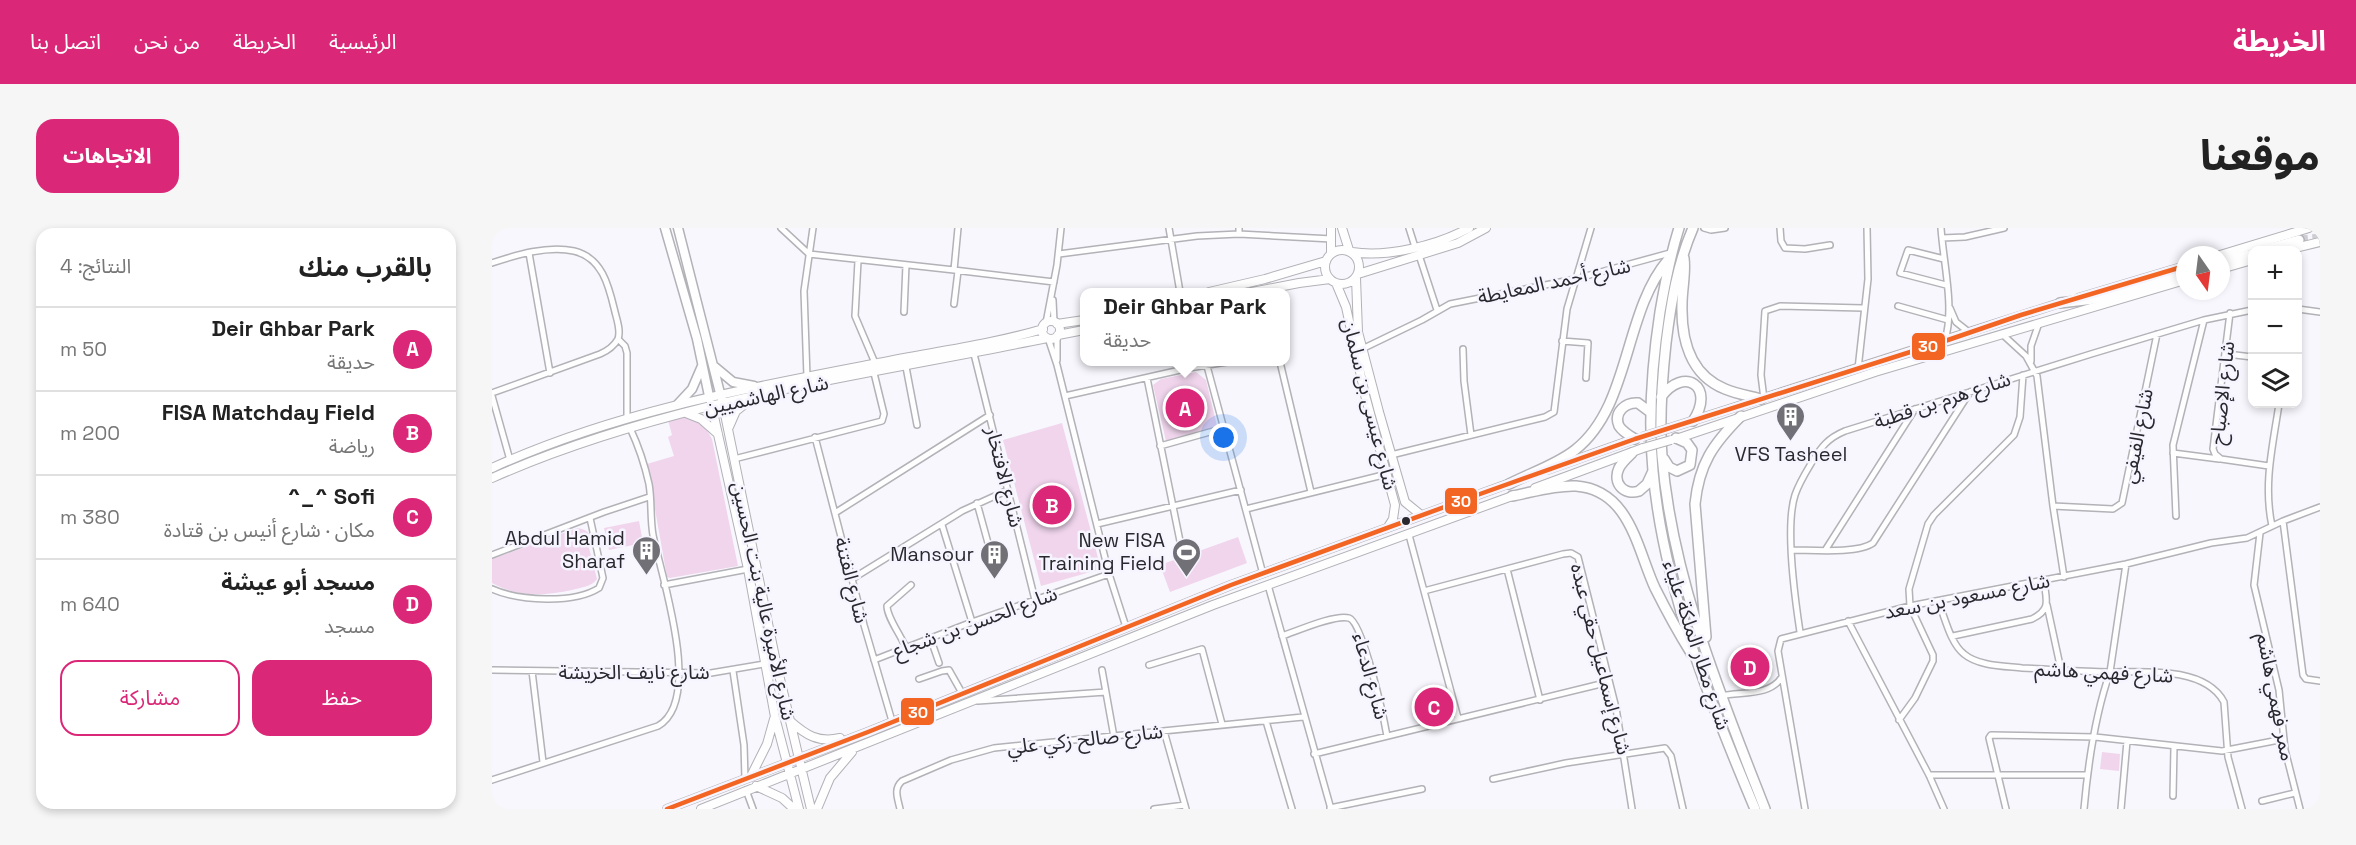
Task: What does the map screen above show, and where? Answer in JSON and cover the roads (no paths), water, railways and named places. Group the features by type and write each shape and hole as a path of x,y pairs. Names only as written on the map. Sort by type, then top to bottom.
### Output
{"highway":[{"name":"شارع مطار الملكة علياء","path":"1679,228 1670,256 1656,339 1650,412 1653,471 1670,569 1700,667 1752,807"},
{"name":"شارع مطار الملكة علياء","path":"1693,228 1677,273 1670,312 1661,397 1665,487 1679,556 1709,660 1765,809"},
{"path":"2278,246 2299,240"},
{"path":"1683,253 1683,333 1692,360 1706,377 1725,389 1762,399"},
{"path":"2230,260 2248,255"},
{"path":"1509,484 1577,449 1597,424 1612,397 1652,285 1670,256"},
{"path":"2060,303 2094,299 2176,276"},
{"path":"1661,397 1667,389 1676,384 1684,382 1694,385 1700,392 1702,401 1693,421"},
{"path":"1638,438 1620,428 1618,424 1621,409 1628,404 1638,403 1650,412"},
{"path":"1709,660 1700,581 1695,504 1697,486 1710,451 1722,435 1741,417"},
{"path":"1662,455 1672,470 1680,471 1690,465 1692,450 1687,443 1674,439"},
{"path":"1632,453 1618,469 1617,477 1621,488 1626,492 1639,491 1647,484 1653,471"},
{"path":"1512,496 1556,487 1578,486 1600,492 1615,504 1632,527 1656,588 1700,667"}],"main road":[{"path":"665,228 697,339 709,396"},
{"path":"678,228 720,393"},
{"path":"1331,228 1331,253 1325,268 1333,281"},
{"path":"1342,228 1350,251 1359,262 1357,276"},
{"path":"1285,288 1333,281 1346,283 1357,276 1469,228"},
{"path":"1331,253 1339,249 1372,254 1417,251 1458,243 1486,228"},
{"path":"2230,252 2309,228"},
{"path":"670,244 678,246 681,241"},
{"path":"2302,246 2319,242"},
{"path":"1227,288 1275,277 1326,261"},
{"path":"2230,266 2248,261"},
{"path":"667,809 868,732 1126,627 1421,515 1638,438 1945,342 2060,303 2176,269"},
{"name":"شارع عيسى بن سلمان","path":"1357,276 1356,314 1362,349 1405,502 1421,515"},
{"name":"شارع عيسى بن سلمان","path":"1333,281 1346,307 1358,364 1395,505 1393,519 1388,527"},
{"path":"701,809 1268,585 1643,448 2001,333 2176,283"},
{"name":"شارع الهاشميين","path":"492,468 561,440 720,393 979,344 1050,325 1080,321"},
{"path":"1048,338 1050,325 1060,330 1058,336"},
{"path":"1058,336 1080,331"},
{"name":"شارع الهاشميين","path":"492,478 550,453 684,412 1058,336"},
{"path":"713,364 729,380 754,386"},
{"path":"678,404 692,389 702,365"},
{"name":"شارع الأميرة عالية بنت الحسين","path":"720,393 788,720 811,809"},
{"name":"شارع الأميرة عالية بنت الحسين","path":"709,396 748,569 775,717 799,809"},
{"path":"728,429 740,406 756,397"},
{"path":"684,412 701,419 718,434"},
{"path":"1395,505 1405,502"},
{"path":"748,778 767,744 775,717"},
{"path":"788,720 808,736 822,741 868,732"},
{"path":"817,809 834,772 854,750"},
{"path":"756,786 782,798 794,809"}],"street":[{"path":"781,228 809,254 1054,282"},
{"path":"807,377 804,303 813,228"},
{"path":"954,304 958,228"},
{"path":"1056,228 1060,243"},
{"path":"1050,325 1061,228"},
{"path":"1168,228 1179,288"},
{"path":"1409,228 1437,310"},
{"path":"1391,454 1545,417 1554,412 1567,309 1591,228"},
{"path":"1704,228 1711,230 1725,228"},
{"path":"1780,228 1781,242 1785,248 1830,245"},
{"path":"1858,369 1868,279 1867,228"},
{"path":"1941,228 1948,301 1945,342"},
{"path":"1942,238 1965,237 2002,228"},
{"path":"1059,254 1239,231 1332,239"},
{"path":"492,263 529,253 552,250 573,251 583,255 596,265 608,282 618,323 618,339 613,346 600,354 492,395 510,460"},
{"path":"1944,259 1908,250 1900,273 1946,285"},
{"path":"529,253 550,373"},
{"name":"شارع أحمد المعايطة","path":"1362,349 1422,320 1449,304 1575,279 1670,256"},
{"path":"858,261 854,309 857,322 875,363"},
{"path":"904,312 906,265"},
{"path":"1948,301 1956,322 1970,333"},
{"path":"1762,399 1761,375 1765,311 1780,306 1863,308"},
{"path":"1898,306 1948,320"},
{"path":"2302,310 2320,312"},
{"name":"شارع هرم بن قطبة","path":"1800,632 1792,550 1792,510 1795,496 1824,444 1845,431 2023,375 2205,320 2248,311"},
{"name":"شارع الإصباح","path":"2230,314 2227,354 2213,443 2215,454 2221,459 2269,466"},
{"path":"2175,516 2173,453 2182,401 2205,320"},
{"path":"2031,362 2031,346 2039,323"},
{"path":"2001,333 2031,362 2036,371 2064,577"},
{"name":"شارع الفيفي","path":"2053,506 2113,509 2122,503 2157,334"},
{"path":"1057,365 1058,336"},
{"path":"1048,338 1057,365 1109,574 1126,627"},
{"path":"618,339 625,346 627,353 627,419"},
{"path":"1562,341 1588,343 1586,378"},
{"path":"1463,349 1464,381 1471,435"},
{"name":"شارع الافتخار","path":"974,354 1035,600"},
{"path":"2227,354 2248,356"},
{"path":"1065,396 1198,366"},
{"path":"1202,366 1224,428 1263,574"},
{"path":"1281,366 1311,492"},
{"path":"906,367 917,425"},
{"path":"734,459 884,419 874,373"},
{"path":"1899,720 1915,698 1933,658 1910,606 1908,593 1928,524 1934,515 2014,435 2019,417 2023,375"},
{"path":"1147,378 1183,556"},
{"path":"1792,550 1864,548 1873,543 1971,392"},
{"path":"2272,526 2269,504 2269,466 2278,408"},
{"path":"1826,549 1915,409"},
{"path":"835,513 990,415"},
{"path":"492,780 664,723 674,709 679,645 651,526 646,474 630,428"},
{"path":"1160,446 1224,428"},
{"name":"شارع الفتنة","path":"815,437 892,721"},
{"path":"2173,453 2221,459"},
{"path":"1246,509 1387,474"},
{"path":"852,579 977,503 1008,490"},
{"path":"1097,524 1241,490"},
{"path":"492,555 649,497"},
{"path":"977,503 988,543"},
{"name":"شارع مسعود بن سعد","path":"1805,809 1778,651 1779,641 1800,632 1910,606 2064,577 2211,543 2247,538 2320,507"},
{"path":"492,589 516,596 544,599 580,594 599,588 603,578 590,518"},
{"path":"2283,521 2303,675 2306,679 2320,681"},
{"path":"942,525 972,622"},
{"name":"ممر فهمي هاشم","path":"2260,533 2254,585 2279,690 2287,759 2300,809"},
{"path":"1409,535 1458,718"},
{"name":"شارع إسماعيل حقي عبده","path":"1424,591 1563,554 1571,553 1578,557 1609,682 1634,809"},
{"path":"2084,809 2087,776 2110,672 2126,564"},
{"path":"664,585 748,569"},
{"path":"1507,569 1540,700"},
{"name":"شارع الحسن بن شجاع","path":"874,660 905,646 1109,574"},
{"path":"2044,581 2061,670"},
{"path":"905,646 895,624 888,615 887,606 911,585"},
{"path":"1268,585 1330,808 1422,789"},
{"name":"شارع فهمي هاشم","path":"1938,601 1953,636 1964,654 1975,661 2002,666 2061,670 2161,671 2207,685 2220,695 2224,702 2228,751 2241,809"},
{"path":"1953,636 2032,619 2043,612 2047,604"},
{"name":"شارع الدعاء","path":"1282,636 1336,619 1350,618 1355,621 1367,657 1387,736"},
{"path":"1848,621 1929,774 1944,809"},
{"path":"930,638 939,663"},
{"path":"1149,665 1202,649 1222,724"},
{"name":"شارع نايف الخريشة","path":"492,670 678,673 733,670 776,662"},
{"path":"733,670 748,778"},
{"path":"920,679 949,670 962,693"},
{"path":"1102,670 1114,737"},
{"path":"532,671 543,762"},
{"path":"1721,696 1765,690 1782,676"},
{"path":"1314,754 1609,682"},
{"path":"970,702 1106,692"},
{"name":"شارع صالح زكي علي","path":"900,809 896,791 902,781 960,756 994,748 1304,717"},
{"path":"1266,721 1292,809"},
{"path":"1154,809 1186,807 1164,731"},
{"path":"2006,809 1989,740 1991,735 2095,737 2228,751 2284,739"},
{"path":"2121,809 2127,741"},
{"path":"2173,796 2174,747"},
{"path":"1493,778 1624,753 1668,749 1683,809"},
{"path":"1929,774 2087,776"},
{"path":"746,790 753,809"},
{"path":"2262,801 2295,793"}],"tunnel":[{"path":"2299,240 2320,238"}],"place":[{"name":"Deir Ghbar Park","path":"1185,408"},
{"name":"VFS Tasheel","path":"1791,442"},
{"name":"FISA Matchday Field","path":"1052,505"},
{"name":"Abdul Hamid Sharaf","path":"646,576"},
{"name":"New FISA Training Field","path":"1186,578"},
{"name":"Mansour","path":"995,580"},
{"name":"مسجد أبو عيشة","path":"1750,667"},
{"name":"Sofi ^_^","path":"1434,707"}]}
